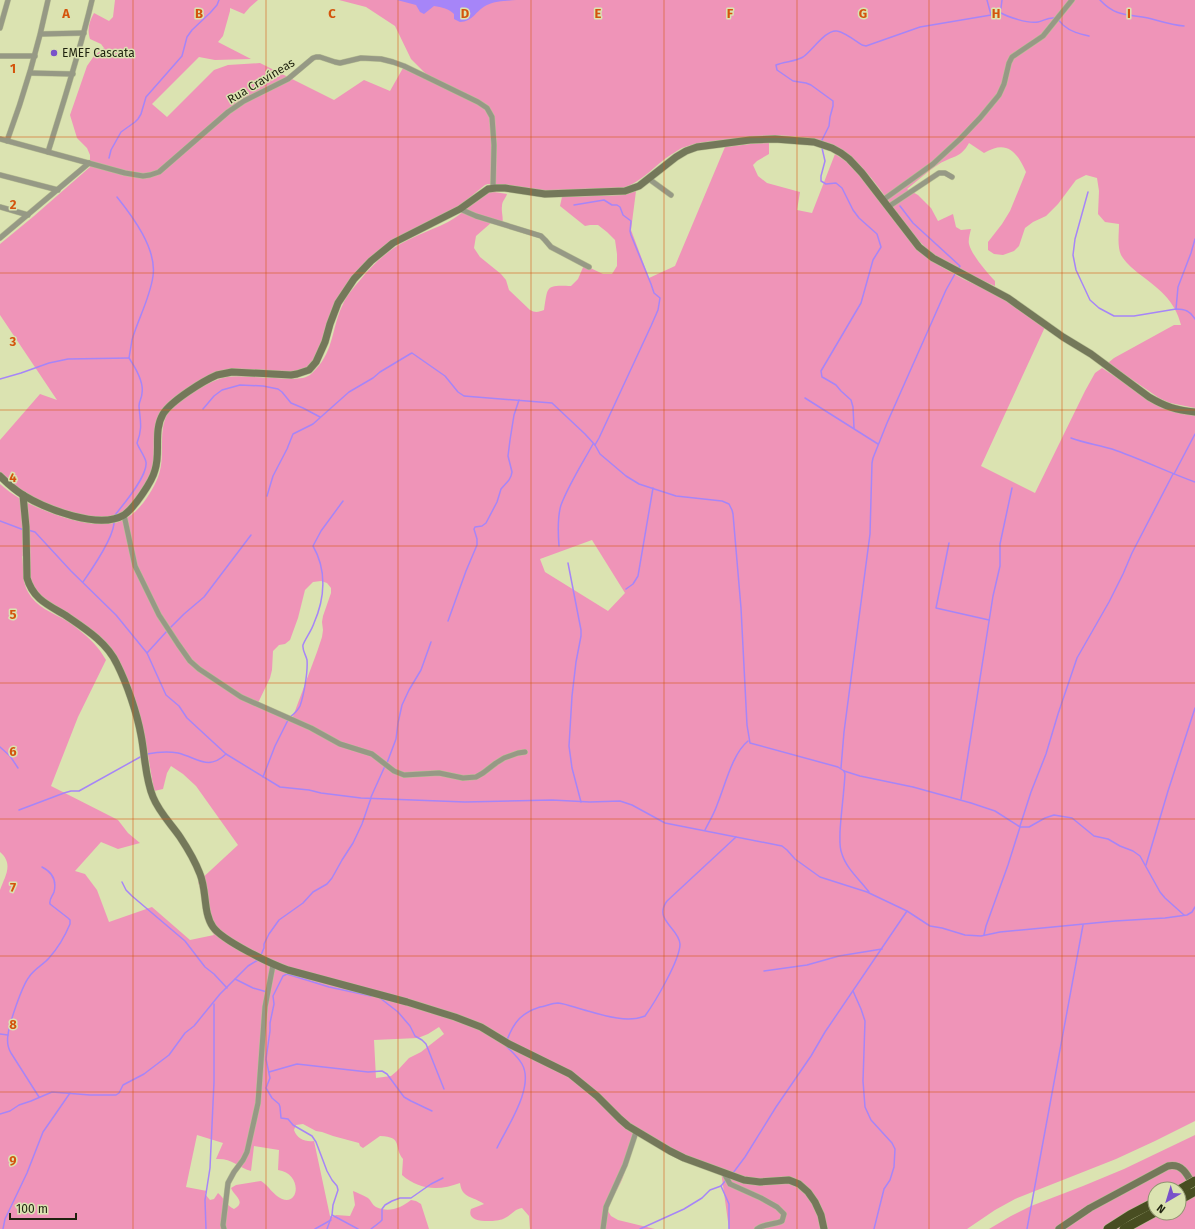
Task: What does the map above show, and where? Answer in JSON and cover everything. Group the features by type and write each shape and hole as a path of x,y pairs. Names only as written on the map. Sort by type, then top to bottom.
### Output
{"highway":[{"path":"1108,1229 1147,1206"},
{"path":"1124,1229 1147,1216"}],"street":[{"path":"0,28 8,0"},
{"path":"7,141 35,56 48,0"},
{"path":"48,152 73,74 92,0"},
{"path":"883,200 933,164 960,139 999,95 1012,57 1043,36 1072,0"},
{"path":"41,34 84,33"},
{"path":"0,56 35,56"},
{"name":"Rua Cravíneas","path":"0,139 137,176 150,175 164,168 214,123 237,106 288,79 313,58 320,57 335,62 361,58 381,59 404,66 478,102 487,108 492,117 494,145 493,188"},
{"path":"30,73 73,74"},
{"path":"0,476 5,482 23,495 44,506 56,510 83,518 104,520 114,519 124,515 133,507 155,472 158,450 158,430 160,420 166,409 199,385 223,374 232,372 291,375 309,370 316,362 322,351 338,303 354,279 371,261 393,243 460,209 482,192 490,188 505,188 545,194 625,191 634,188 649,179 676,157 697,147 776,138 814,142 832,148 841,153 862,173 915,243 932,258 1008,298 1063,337 1091,354 1159,403 1166,406 1195,412"},
{"path":"1,237 89,163"},
{"path":"888,207 939,172 945,173 952,177"},
{"path":"0,174 58,190"},
{"path":"649,179 671,195"},
{"path":"0,207 28,215"},
{"path":"460,209 476,216 541,236 551,247 589,267"},
{"path":"23,495 26,527 27,578 32,590 38,598 90,633 110,651 117,663 124,679 141,734 153,798 166,819 188,848 200,875 204,888 208,916 214,928 227,938 273,965 407,1002 481,1027 509,1044 570,1074 597,1096 620,1119 636,1132 670,1151 724,1173 750,1181 760,1182 789,1180 799,1184 808,1192 815,1202 821,1215 824,1229"},
{"path":"124,515 135,566 159,615 190,661 199,669 241,697 311,728 340,744 372,754 394,771 404,775 439,773 463,778 476,777 483,774 504,758 525,752"},
{"path":"224,1229 228,1184 234,1172 248,1152 258,1103 265,1007 273,965"},
{"path":"603,1229 606,1207 636,1132"},
{"path":"1059,1229 1094,1206 1168,1166 1176,1165 1183,1169 1193,1188"},
{"path":"724,1173 730,1184 761,1198 784,1214 782,1221 761,1226 758,1229"}],"shaded area":[{"path":"115,0 258,0 244,14 230,8 223,36 218,42 251,59 215,60 199,57 152,104 167,117 214,70 228,65 260,63 334,100 364,80 390,91 403,68 427,75 411,59 395,26 366,7 339,0 1195,0 1195,408 1170,403 1159,398 1108,363 1114,358 1174,325 1181,325 1175,308 1165,295 1131,267 1121,255 1119,244 1119,224 1105,222 1098,214 1099,191 1097,178 1086,175 1076,180 1058,204 1046,216 1033,222 1025,228 1019,246 1014,251 1003,255 994,254 988,250 988,242 1010,211 1026,172 1019,159 1010,150 999,147 984,153 969,143 959,154 939,164 907,189 918,195 931,208 938,221 953,214 956,227 961,230 971,229 969,241 970,248 980,264 995,281 995,286 948,264 924,246 905,224 862,167 839,148 811,138 796,136 766,136 704,142 691,145 678,150 636,182 623,188 542,191 488,184 485,185 458,207 384,247 337,301 317,358 305,370 291,373 244,370 202,379 172,399 159,415 155,463 142,492 121,514 109,518 90,517 55,507 34,499 0,475 0,440 40,394 57,400 0,315 0,244 90,167 90,155 87,148 77,138 70,115 87,66 94,56 104,48 101,44 90,39 89,26 91,19 94,13 109,21 113,17"},
{"path":"397,0 516,0 501,1 490,4 483,7 468,20 460,22 454,19 454,14 445,8 434,6 424,14 420,12 416,5"},
{"path":"769,142 769,154 753,165 758,176 767,183 800,192 797,210 812,213 835,154 847,162 861,177 920,252 940,266 963,279 1003,297 1045,327 981,466 1035,493 1085,391 1095,373 1102,368 1155,403 1195,415 1195,1121 1116,1159 1015,1199 995,1210 967,1229 729,1229 721,1171 678,1157 635,1131 625,1172 608,1211 611,1216 618,1220 655,1229 530,1229 529,1216 522,1208 503,1219 488,1221 476,1220 470,1214 471,1209 484,1204 466,1195 461,1188 460,1183 452,1186 437,1188 430,1188 415,1184 402,1175 403,1159 400,1155 397,1143 392,1138 380,1136 363,1148 359,1143 316,1131 303,1124 296,1125 294,1130 297,1136 302,1139 314,1141 330,1216 350,1216 355,1205 353,1191 368,1198 376,1207 386,1210 395,1209 411,1200 416,1201 421,1204 429,1229 0,1229 0,890 6,875 7,861 0,852 0,484 29,504 56,515 87,523 114,523 130,516 149,495 158,477 161,468 162,438 165,420 169,411 176,404 207,384 227,377 245,376 292,379 310,375 322,362 330,346 339,312 344,301 370,269 394,248 453,219 488,191 507,194 502,204 502,225 492,222 476,236 474,248 480,257 506,280 509,290 532,311 537,312 544,310 546,296 549,289 556,286 571,286 578,279 584,265 603,274 612,274 617,266 615,240 598,225 585,226 560,206 562,197 624,195 636,191 631,230 649,278 675,266 725,147","holes":["592,540 625,593 608,611 545,572 540,559","22,556 28,559 32,584 38,594 118,659 138,713 147,749 154,791 163,789 167,773 171,766 183,774 196,786 238,845 198,882 205,919 214,935 190,940 152,907 109,922 97,890 85,874 75,871 101,842 118,849 140,843 128,833 118,820 51,786 78,717 106,660 83,633 67,621 40,606 31,597 26,588","321,581 327,583 331,588 331,593 323,616 322,637 292,719 258,703 270,678 273,651 279,645 285,644 290,640 298,618 305,590 313,582","439,1027 444,1034 421,1052 409,1058 391,1076 376,1078 374,1040 418,1038","197,1135 223,1143 216,1159 230,1161 251,1171 254,1146 279,1150 278,1170 286,1172 295,1182 296,1188 295,1194 288,1200 279,1197 261,1181 236,1185 231,1188 240,1201 238,1206 234,1209 229,1206 218,1193 214,1199 210,1200 205,1194 207,1191 186,1187"]},
{"path":"1195,1135 1195,1229 989,1229 1031,1206 1124,1169"}],"waterway":[{"path":"109,158 111,150 121,132 138,119 146,97 182,56 187,37 217,5 219,0"},
{"path":"987,0 991,15"},
{"path":"821,142 829,126 833,101 811,85 793,81 777,70 776,65 803,57 828,33 833,31 843,33 866,46 920,27 997,14 1001,8 1002,0"},
{"path":"1100,0 1111,9 1122,14 1184,26"},
{"path":"999,12 1013,18 1029,22 1038,22 1055,18 1069,29 1089,36"},
{"path":"822,148 825,161 821,181 826,184 836,183 842,188 853,210 859,218 877,234 881,247 873,260 861,303 821,371 822,377 836,385 851,400 853,407 854,428"},
{"path":"1088,192 1075,239 1073,255 1076,270 1090,300 1099,308 1114,316 1134,316 1179,309 1189,312 1195,319"},
{"path":"115,515 129,498 146,468 146,462 137,443 141,428 139,403 142,395 142,384 129,358 132,340 147,300 153,276 153,266 148,244 130,214 117,197"},
{"path":"574,205 604,200 612,205 617,205 620,207 623,215 631,221 631,235 654,293 660,298 658,310 651,326 595,445"},
{"path":"900,206 913,223 960,266 958,269"},
{"path":"1176,309 1178,287 1195,239"},
{"path":"841,768 844,732 870,534 873,458 946,290 956,272"},
{"path":"267,496 273,476 293,434 313,424 349,392 412,353 445,376 458,392 464,396 552,403 585,434 595,445 600,454 626,476 639,484 676,496 722,501 729,504 733,514 741,608 747,725 750,743 838,767 844,771 860,776 913,787 971,803 995,811 1020,827 1029,827 1054,815 1072,818 1094,836 1108,839 1140,856 1160,892 1184,915"},
{"path":"0,379 49,363 68,359 129,358"},
{"path":"203,409 214,396 222,390 240,385 263,386 278,389 291,403 320,417"},
{"path":"805,398 878,444"},
{"path":"448,621 477,545 474,529 475,527 482,526 486,523 497,502 501,489 511,476 512,472 508,456 514,415 519,400"},
{"path":"1174,474 1195,434"},
{"path":"1071,438 1112,449 1195,482"},
{"path":"559,546 558,520 561,505 593,444"},
{"path":"1020,826 1031,792 1046,754 1077,658 1109,602 1132,553 1173,474"},
{"path":"626,589 633,584 638,576 653,488"},
{"path":"961,799 993,596 1000,566 1000,544 1012,488"},
{"path":"290,717 300,706 307,665 303,645 312,629 318,613 322,594 323,584 321,565 313,546 321,531 343,501"},
{"path":"83,582 107,543 114,526 114,520"},
{"path":"0,521 24,530"},
{"path":"28,530 35,532 71,571 116,615 147,653 166,695 179,706 187,718 226,754 280,787 361,798 465,802 552,800 590,802 620,801 632,805 665,823 782,846 795,859 820,877 867,892 907,911 930,926 965,935 981,936 1000,932 1115,921 1165,918 1187,915 1192,912 1195,907"},
{"path":"170,628 204,597 251,535"},
{"path":"949,543 936,608 989,620"},
{"path":"568,563 581,630 572,696 569,746 572,768 581,802"},
{"path":"147,653 167,631"},
{"path":"387,763 396,739 402,705 421,670 431,642"},
{"path":"1146,865 1195,708"},
{"path":"263,777 275,746 288,720"},
{"path":"705,830 716,808 733,762 742,747 748,741"},
{"path":"0,747 10,756 18,768"},
{"path":"147,754 174,752 203,762 214,762 226,754"},
{"path":"19,810 64,793 79,791 142,756"},
{"path":"371,797 385,766"},
{"path":"844,771 845,781 840,832 840,849 847,864 869,892"},
{"path":"261,955 269,934 279,920 303,903 313,892 327,884 332,878 353,843 362,824 371,798"},
{"path":"984,935 1020,827"},
{"path":"507,1040 512,1028 523,1015 533,1009 554,1003 566,1004 616,1018 631,1019 645,1016 672,970 679,951 679,938 665,919 663,908 667,901 736,837"},
{"path":"39,1097 11,1053 8,1047 8,1040 13,1014 26,982 31,974 47,960 55,950 64,937 70,924 70,920 50,904 50,899 54,892 55,884 49,871 42,867"},
{"path":"122,882 126,890 132,896 185,941 205,967 227,988"},
{"path":"733,1173 811,1056 825,1032 907,911"},
{"path":"1027,1229 1083,925"},
{"path":"764,971 807,965 839,956 882,949"},
{"path":"0,1114 52,1092 90,1095 116,1095 119,1093 123,1085 144,1074 169,1055 185,1033 194,1026 220,994 248,966 258,960"},
{"path":"327,1229 338,1190 337,1186 327,1171 316,1142 312,1136 293,1125 288,1119 281,1118 279,1104 272,1098 266,1088 270,1078 266,1059 270,1023 274,1004 273,996 283,976 287,974 329,987 371,996"},
{"path":"235,979 253,988 267,992"},
{"path":"853,991 865,1021 863,1081 865,1107 871,1120 892,1143 895,1149 894,1167 890,1180 884,1189 874,1229"},
{"path":"380,998 398,1012 410,1026 415,1036 426,1044 444,1089"},
{"path":"206,1229 205,1200 210,1168 214,1082 214,1004"},
{"path":"0,1034 8,1035"},
{"path":"497,1148 518,1107 525,1084 525,1073 522,1064 505,1045"},
{"path":"269,1072 297,1064 368,1072 382,1071 387,1074 404,1097 432,1111"},
{"path":"3,1229 5,1219 27,1173 43,1132 70,1093"},
{"path":"371,1229 382,1220 382,1209 385,1205 400,1198 411,1198 431,1184 443,1178"},
{"path":"640,1229 684,1209 702,1198 710,1190 721,1186 726,1180"},
{"path":"721,1186 729,1204 729,1229"},
{"path":"332,1215 358,1229"},
{"path":"315,1229 331,1220"}],"place":[{"name":"EMEF Cascata","path":"54,53"}]}
